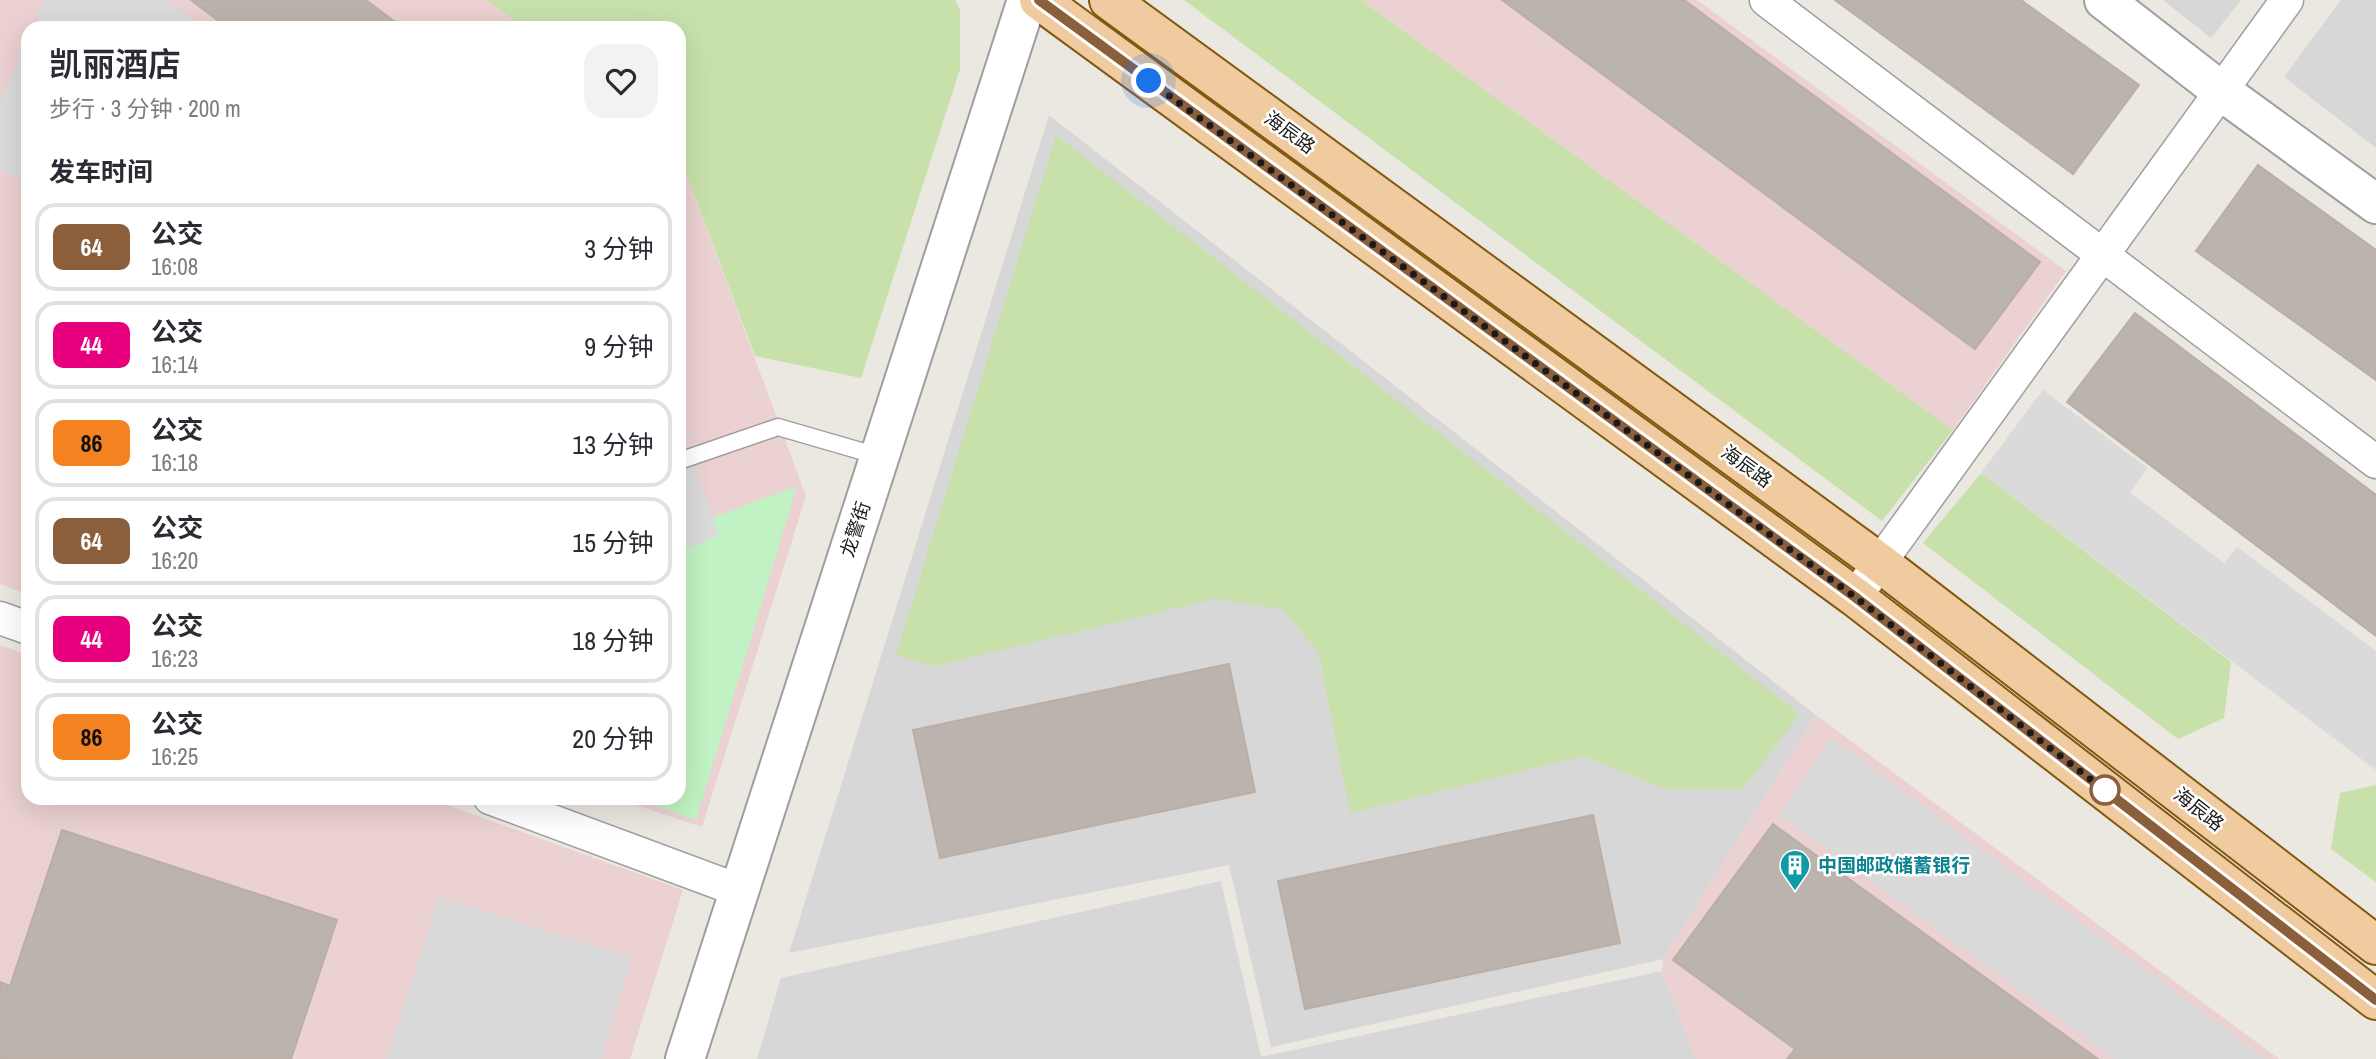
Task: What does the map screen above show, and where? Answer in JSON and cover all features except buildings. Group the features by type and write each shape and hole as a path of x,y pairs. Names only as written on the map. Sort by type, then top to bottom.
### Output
{"main road":[{"path":"1039,0 1855,597 2376,1000"},
{"name":"海辰路","path":"1109,0 1880,563 2376,945"}],"street":[{"name":"龙警街","path":"685,1059 1027,0"},
{"path":"1766,0 2376,462"},
{"path":"2104,0 2221,91 2376,204"},
{"path":"1855,597 2287,0"},
{"path":"0,618 21,626"},
{"path":"509,805 738,890"}],"lane":[{"path":"686,459 778,427 878,456"}],"shaded area":[{"path":"0,0 487,0 515,21 21,21 21,592 0,584"},
{"path":"44,0 168,0 194,21 35,21"},
{"path":"1361,0 1697,0 2066,271 1953,430"},
{"path":"2163,0 2241,0 2211,38"},
{"path":"2341,0 2376,0 2376,148 2284,77"},
{"path":"21,54 21,179 0,170 0,102"},
{"path":"1049,115 1816,715 1663,959 1271,1047 1229,865 789,953"},
{"path":"686,174 806,496 702,827 635,805 686,805"},
{"path":"2043,390 2147,468 2130,493 2224,563 2237,547 2376,651 2376,770 1981,473"},
{"path":"686,441 719,536 686,548"},
{"path":"0,645 21,652 21,805 446,805 683,890 630,1059 0,1059"},
{"path":"1816,715 2279,1059 1696,1059 1662,971 1663,959"},
{"path":"1830,737 2266,1059 2114,1059 1780,815"},
{"path":"1221,881 1261,1057 1662,971 1696,1059 757,1059 781,978"},
{"path":"439,897 632,958 601,1059 387,1059"}],"green space":[{"path":"487,0 955,0 960,10 960,69 861,378 755,356 686,174 686,21 515,21"},
{"path":"1184,0 1361,0 1953,430 1882,521"},
{"path":"1056,135 1800,714 1743,789 1665,789 1584,756 1350,813 1319,654 1283,609 1214,599 934,666 896,655"},
{"path":"1981,473 2231,662 2224,718 2178,739 1923,543"},
{"path":"797,486 696,820 654,805 686,805 686,527"},
{"path":"2376,785 2376,882 2331,849 2340,793"}],"bus line":[{"name":"64","path":"1039,0 1855,597 2376,1000"}],"place":[{"name":"中国邮政储蓄银行","path":"1795,892"}],"route":[{"path":"1149,81 1855,597 2116,799 2105,790"}]}
